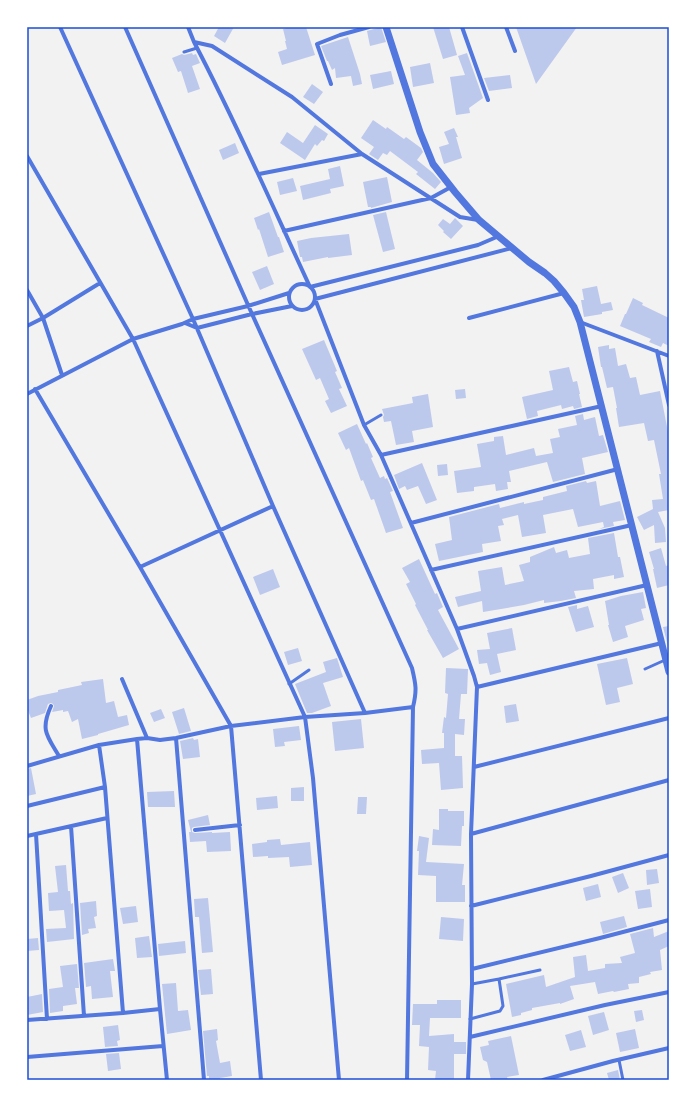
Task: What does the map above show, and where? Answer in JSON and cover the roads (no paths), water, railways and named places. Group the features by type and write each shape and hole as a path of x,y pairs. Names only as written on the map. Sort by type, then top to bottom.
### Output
{"street":[{"path":"60,27 193,319 365,713"},
{"path":"125,27 248,306 412,668 416,684 416,693 413,707 406,1080"},
{"path":"188,27 259,174 310,287 315,294 315,299 364,425 381,455 411,523 457,628 474,676 476,687 471,834 472,984 468,1080"},
{"path":"331,84 317,44 340,35 369,27"},
{"path":"386,27 420,132 433,164 479,220 545,273 564,293 574,307 580,322 602,406 669,672"},
{"path":"462,27 488,100"},
{"path":"506,27 515,51"},
{"path":"194,42 212,46 292,96 362,154 460,218 479,220"},
{"path":"259,174 362,154"},
{"path":"27,156 133,339 219,531 305,717 313,778 339,1080"},
{"path":"284,231 431,198 451,186"},
{"path":"499,236 478,245 310,287 307,284 298,284 294,286 289,293 289,300 292,306 299,310 308,309 315,299 512,248"},
{"path":"27,326 43,318 100,283"},
{"path":"27,290 43,318 62,375"},
{"path":"27,394 133,339 185,323 193,319 248,306 289,293"},
{"path":"469,318 564,293"},
{"path":"185,323 197,328 252,314 292,306"},
{"path":"580,322 669,356"},
{"path":"657,351 669,405"},
{"path":"35,389 140,567 231,726 261,1080"},
{"path":"381,455 602,406"},
{"path":"411,523 618,469"},
{"path":"140,567 274,506"},
{"path":"431,570 632,525"},
{"path":"457,628 647,585"},
{"path":"476,687 662,643"},
{"path":"122,679 147,738"},
{"path":"51,706 44,726 46,734 59,756"},
{"path":"27,766 99,745 137,739 147,738 160,740 231,726 305,717 365,713 413,707"},
{"path":"474,767 669,718"},
{"path":"176,738 204,1080"},
{"path":"137,739 167,1080"},
{"path":"99,745 108,818 123,1014"},
{"path":"471,834 669,780"},
{"path":"27,806 105,787"},
{"path":"27,836 108,818"},
{"path":"195,830 240,825"},
{"path":"71,826 84,1016"},
{"path":"36,834 47,1019"},
{"path":"471,906 669,855"},
{"path":"472,969 669,920"},
{"path":"470,1037 605,1005 669,992"},
{"path":"27,1020 123,1014 160,1009"},
{"path":"27,1057 163,1046"},
{"path":"543,1080 669,1048"}],"lane":[{"path":"184,52 197,48"},
{"path":"364,425 381,415"},
{"path":"645,669 666,660"},
{"path":"289,684 309,670"},
{"path":"472,984 540,970"},
{"path":"470,1019 500,1011 503,1006 500,979"},
{"path":"619,1060 623,1080"}]}
